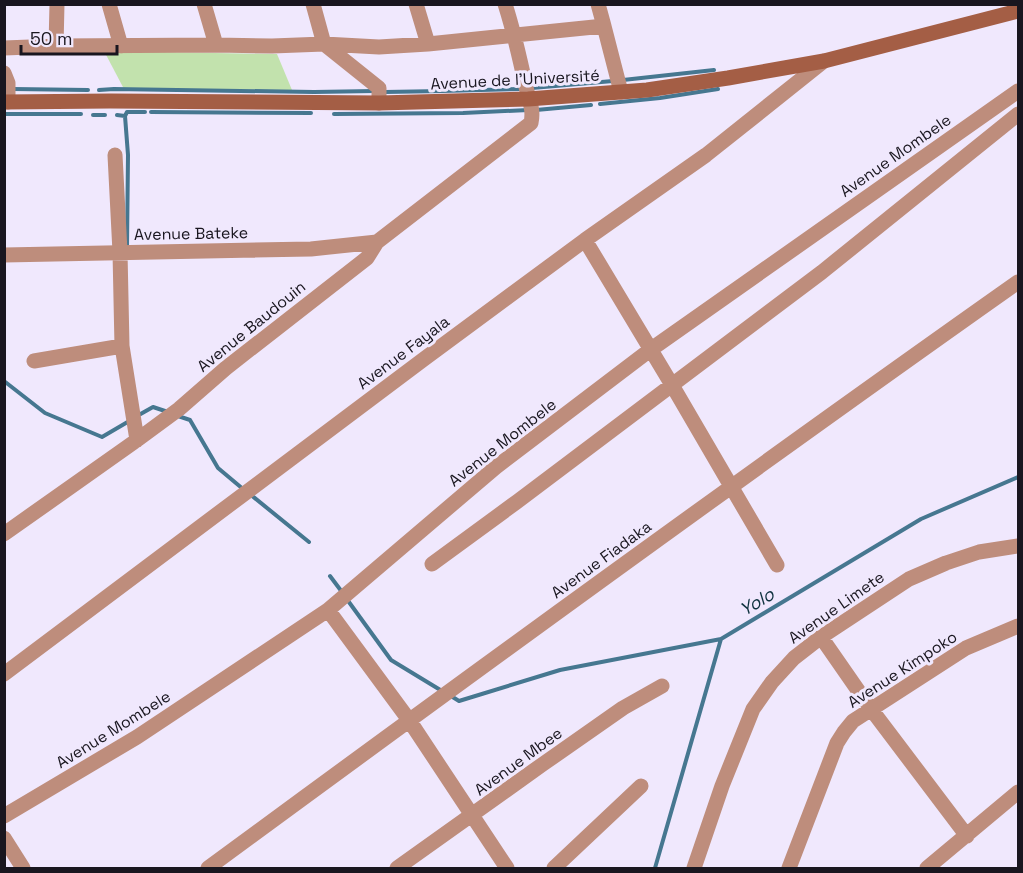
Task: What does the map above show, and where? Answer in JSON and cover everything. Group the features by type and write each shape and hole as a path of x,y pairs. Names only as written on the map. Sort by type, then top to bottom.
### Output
{"main road":[{"name":"Avenue de l’Université","path":"6,102 379,103 528,99 647,90 824,61 1018,11"}],"street":[{"path":"56,46 57,4"},
{"path":"109,4 121,46"},
{"path":"204,4 216,45"},
{"path":"313,4 324,44 379,88 379,103"},
{"path":"416,4 428,44"},
{"path":"505,4 515,35 528,99"},
{"path":"597,4 621,92"},
{"path":"4,48 324,44 379,47 604,26"},
{"name":"Avenue Fayala","path":"4,674 585,240 706,155 824,61"},
{"path":"4,73 8,83 6,102"},
{"name":"Avenue Mombele","path":"4,816 137,737 328,610 496,467 650,350 1018,91"},
{"name":"Avenue Baudouin","path":"4,534 135,426 166,419 179,409 226,368 367,258 377,243 531,123 533,112 528,99"},
{"path":"432,564 822,272 1018,114"},
{"path":"115,155 122,346 135,426"},
{"path":"585,240 777,565"},
{"name":"Avenue Bateke","path":"4,255 310,249 377,243"},
{"name":"Avenue Fiadaka","path":"208,868 438,699 1018,282"},
{"path":"34,361 122,346"},
{"name":"Avenue Limete","path":"694,868 722,786 753,709 772,682 794,658 821,636 909,579 946,563 980,552 1018,546"},
{"path":"328,610 409,720 507,868"},
{"name":"Avenue Kimpoko","path":"789,868 837,743 853,721 966,648 1018,626"},
{"path":"821,636 872,709 967,836"},
{"name":"Avenue Mbee","path":"397,868 623,708 662,686"},
{"path":"554,868 641,786"},
{"path":"927,868 1018,792"},
{"path":"4,838 19,867"}],"green space":[{"path":"104,51 277,54 292,90 124,89"}],"waterway":[{"path":"623,80 714,70"},
{"path":"532,88 613,81"},
{"path":"13,89 88,90"},
{"path":"385,92 521,89"},
{"path":"600,104 718,89"},
{"path":"99,90 374,91"},
{"path":"536,110 591,105"},
{"path":"334,114 528,110"},
{"path":"125,116 127,112 145,112"},
{"path":"151,112 311,113"},
{"path":"4,114 81,114"},
{"path":"93,115 105,115"},
{"path":"117,115 125,116 128,155 127,247"},
{"path":"4,381 45,413 102,437 131,420"},
{"path":"137,416 153,407 168,412"},
{"path":"178,416 190,420 218,468 243,489"},
{"name":"Yolo","path":"655,868 721,639 921,519 1018,477"},
{"path":"251,495 309,542"},
{"path":"330,576 342,592"},
{"path":"346,598 391,660 442,691"},
{"path":"451,696 459,701 560,670 721,639"}]}
